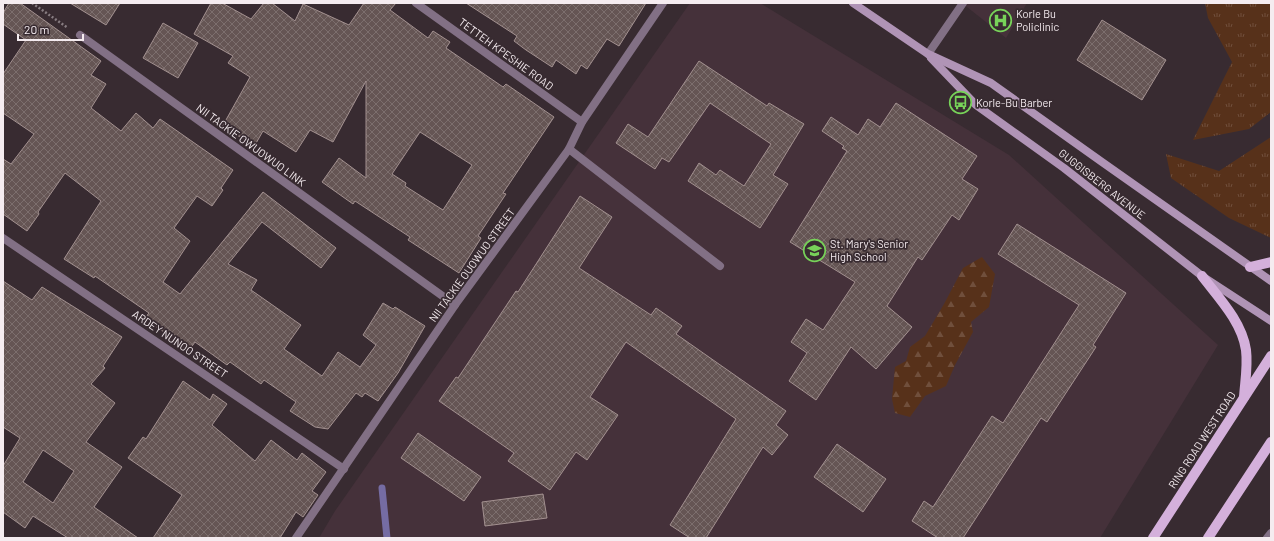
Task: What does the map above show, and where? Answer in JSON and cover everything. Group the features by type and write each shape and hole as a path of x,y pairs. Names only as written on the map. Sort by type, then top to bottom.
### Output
{"main road":[{"name":"GUGGISBERG AVENUE","path":"853,3 928,54 991,83 1271,281"},
{"name":"GUGGISBERG AVENUE","path":"928,54 976,105 1064,168 1202,276 1271,321"},
{"path":"1250,267 1271,262"},
{"path":"1202,276 1240,330 1246,350 1244,398"},
{"name":"RING ROAD WEST ROAD","path":"1153,538 1271,356"},
{"path":"1208,538 1271,442"}],"street":[{"name":"TETTEH KPESHIE ROAD","path":"416,3 582,122"},
{"name":"NII TACKIE OUOWUO STREET","path":"296,538 455,305 569,149 582,122 663,3"},
{"path":"928,54 963,3"},
{"name":"NII TACKIE OWUOWUO LINK","path":"80,35 455,305"},
{"path":"569,149 720,266"},
{"name":"ARDEY NUNOO STREET","path":"3,238 344,469"},
{"path":"1267,538 1271,533"}],"path":[{"path":"32,3 80,35"}],"shaded area":[{"name":"St. Mary's Senior High School","path":"690,3 760,3 1009,155 1218,345 1100,538 319,538 335,511"},
{"name":"Korle Bu Policlinic","path":"962,3 1027,3 1006,38"}],"green space":[{"path":"1205,3 1271,3 1271,112 1249,129 1193,140 1232,62 1208,18"},
{"path":"1271,137 1271,238 1229,218 1171,178 1166,154 1219,171"},
{"path":"982,257 995,274 989,307 971,322 973,332 955,365 946,386 925,396 910,417 895,413 892,399 895,367 906,361 910,347 925,336 963,268"}],"building":[{"path":"9,3 20,3 101,61 91,75 106,84 91,108 121,131 136,113 153,128 160,119 233,170 221,188 223,190 212,206 197,196 174,228 190,241 163,282 180,294 263,192 336,248 321,268 262,222 228,264 257,280 251,290 301,325 284,349 322,376 338,352 360,367 376,345 363,335 383,303 393,309 395,307 425,326 398,373 378,401 365,393 362,397 356,393 328,429 315,427 290,411 296,402 264,380 261,384 230,362 227,365 195,342 188,352 165,338 167,334 144,319 149,313 95,276 94,278 64,259 101,201 65,173 38,212 39,214 27,231 3,214 3,159 11,164 34,134 3,113 3,74 26,40 3,24 3,13"},
{"path":"70,3 120,3 106,25"},
{"path":"211,3 222,3 251,19 264,3 272,3 295,21 303,4 349,25 364,3 396,3 390,10 428,38 433,31 450,42 446,48 503,87 506,84 554,117 503,193 506,194 478,236 481,238 459,273 408,240 410,237 355,201 353,204 322,182 339,158 366,178 366,81 333,142 310,130 296,152 263,131 255,145 222,127 250,77 228,63 233,56 194,34","holes":["420,132 472,165 443,210 405,186 406,183 392,174"]},
{"path":"466,3 646,3 619,46 607,39 587,69 581,65 576,74 556,60 552,67 514,41 517,36"},
{"path":"1102,20 1166,60 1142,100 1077,60"},
{"path":"163,23 198,43 178,78 143,58"},
{"path":"699,61 767,106 769,103 804,124 773,175 788,184 760,228 688,181 699,163 716,175 720,170 744,186 771,144 710,103 669,162 662,158 655,169 616,143 628,124 648,137"},
{"path":"896,103 977,156 962,179 978,189 959,220 952,215 922,260 918,257 887,306 912,327 876,369 851,347 816,400 789,381 807,353 791,342 806,319 823,330 855,282 790,242 847,151 842,148 844,146 822,131 831,117 858,135 868,119 880,127"},
{"path":"580,196 612,217 579,268 651,315 656,308 682,326 676,334 786,411 776,425 788,435 772,455 763,447 706,538 690,538 670,525 736,419 626,342 590,397 618,415 587,460 576,452 550,490 508,461 514,453 439,401 456,377 458,378 516,291 518,292"},
{"path":"1017,224 1126,293 1093,345 1096,347 1047,422 1041,418 963,538 938,538 912,521 924,501 933,507 992,416 1003,423 1079,305 998,254"},
{"path":"3,281 32,300 42,287 122,337 103,366 105,368 91,384 115,403 86,442 122,467 94,507 138,538 68,538 33,516 25,528 3,512 3,466 20,438 3,427","holes":["43,450 74,471 53,503 23,482"]},
{"path":"183,381 210,400 213,394 227,404 212,425 255,461 271,440 297,460 302,453 326,472 312,491 318,495 303,517 296,512 280,538 153,538 182,495 128,458 143,437 146,439"},
{"path":"418,433 481,477 464,501 401,458"},
{"path":"837,444 886,479 863,512 814,477"},
{"path":"543,494 547,518 485,526 482,502"}],"waterway":[{"path":"382,488 387,538"}],"place":[{"name":"Korle Bu Policlinic","path":"1000,20"},
{"name":"Korle-Bu Barber","path":"961,103"},
{"name":"St. Mary's Senior High School","path":"815,250"}]}
